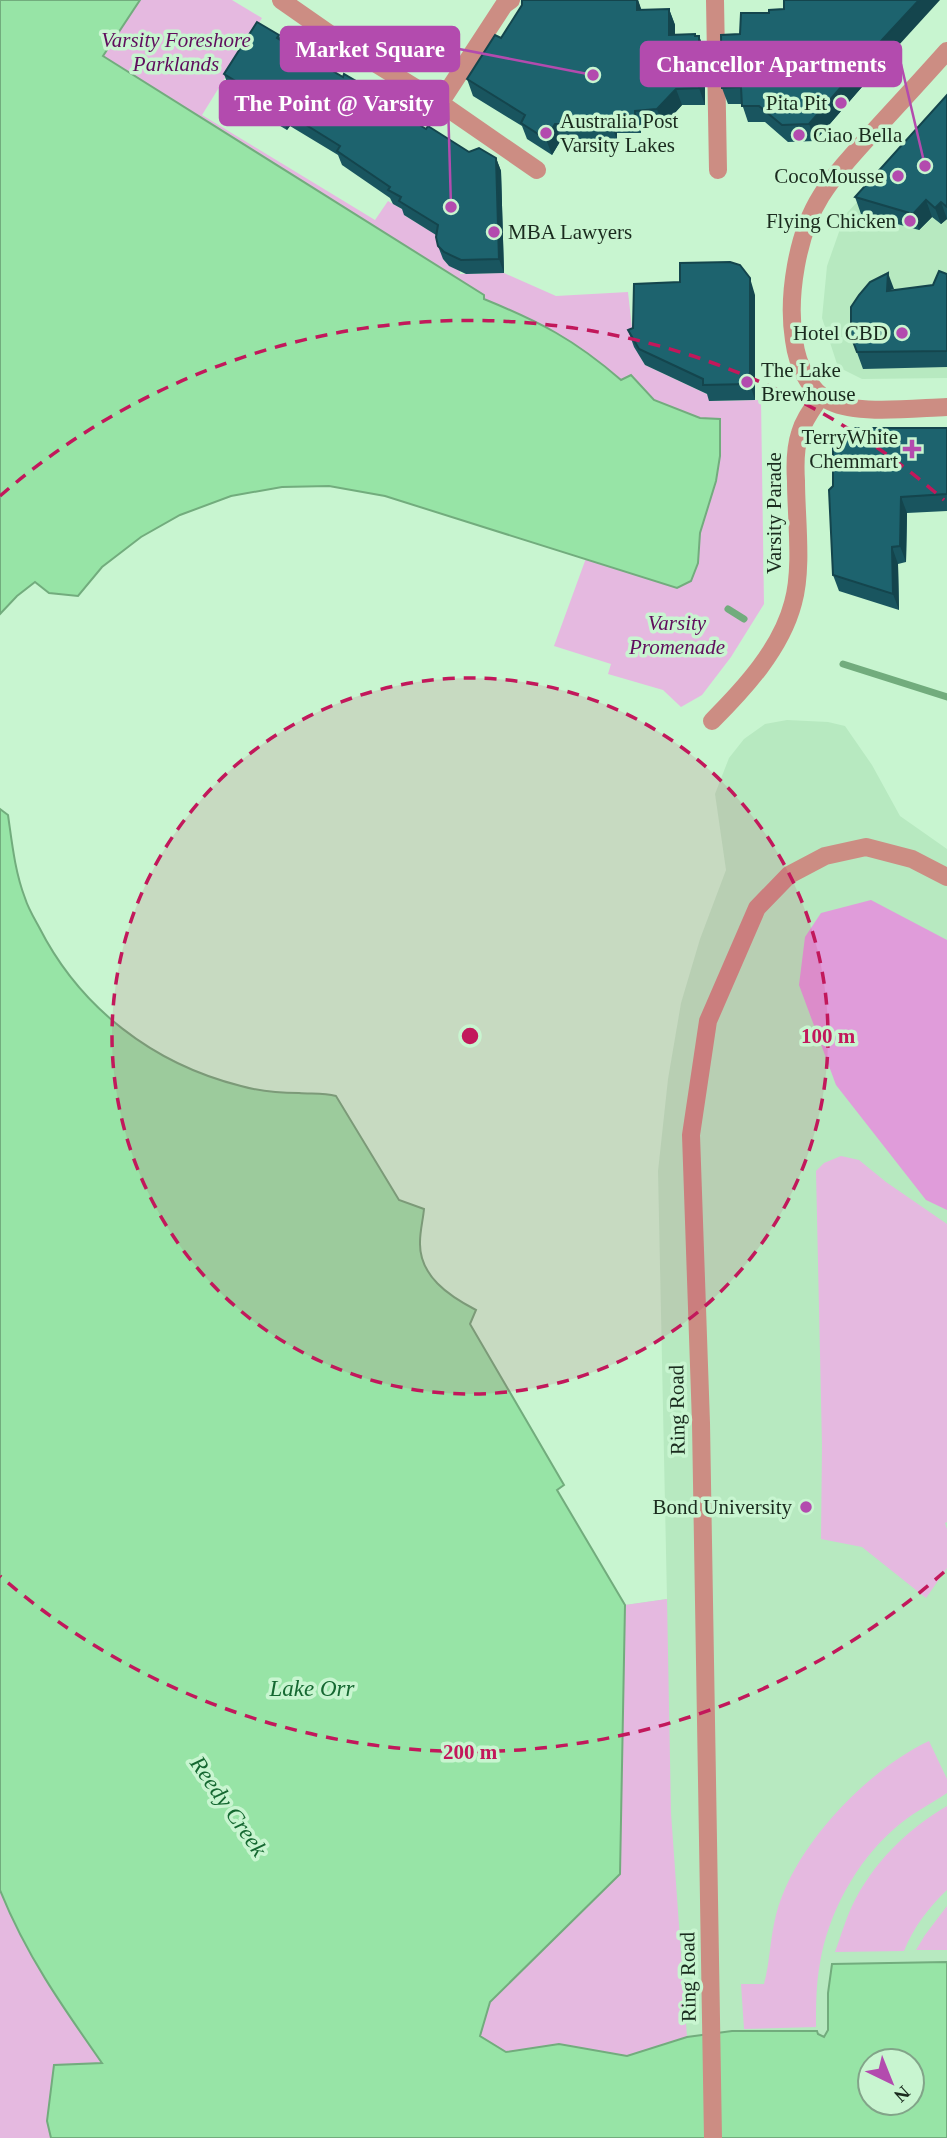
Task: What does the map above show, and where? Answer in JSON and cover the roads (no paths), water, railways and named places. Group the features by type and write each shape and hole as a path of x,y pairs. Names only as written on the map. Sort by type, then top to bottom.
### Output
{"street":[{"path":"281,0 344,44 440,103 537,170"},
{"path":"440,103 503,5 511,0"},
{"path":"715,0 718,170"},
{"path":"947,51 841,169 819,198 795,264 792,326 802,370 821,396 831,402 854,409 947,407"},
{"name":"Varsity Parade","path":"712,721 739,694 758,667 778,637 793,603 798,573 796,445 805,420 821,396"},
{"name":"Ring Road","path":"713,2138 701,1423 691,1135 708,1021 757,908 789,874 825,856 866,847 912,859 947,877"}],"water":[{"path":"0,0 140,0 103,56 484,295 484,299 556,333 588,353 621,380 631,375 654,400 700,418 720,419 720,456 716,481 700,533 698,563 691,581 677,588 385,496 329,486 282,487 231,496 180,515 141,537 102,567 78,596 49,593 35,582 0,614"},
{"name":"Lake Orr","path":"0,809 8,815 19,878 35,920 75,983 122,1029 178,1063 209,1076 263,1090 336,1096 399,1200 424,1209 421,1254 430,1275 446,1291 476,1310 470,1324 564,1485 557,1490 625,1605 620,1874 490,2002 480,2036 506,2052 559,2044 627,2056 687,2037 732,2031 817,2031 824,2037 828,2030 828,1993 832,1964 947,1962 947,2138 51,2138 47,2121 54,2065 102,2063 33,1958 0,1890"}],"waterway":[{"path":"728,609 744,619"},
{"path":"843,664 947,697"}],"place":[{"name":"Market Square","path":"593,75"},
{"name":"Pita Pit","path":"841,103"},
{"name":"Australia Post Varsity Lakes","path":"546,133"},
{"name":"Ciao Bella","path":"799,135"},
{"name":"Chancellor Apartments","path":"925,166"},
{"name":"CocoMousse","path":"898,176"},
{"name":"The Point @ Varsity","path":"451,207"},
{"name":"Flying Chicken","path":"910,221"},
{"name":"MBA Lawyers","path":"494,232"},
{"name":"Hotel CBD","path":"902,333"},
{"name":"The Lake Brewhouse","path":"747,382"},
{"name":"TerryWhite Chemmart","path":"912,449"},
{"name":"Bond University","path":"806,1507"}],"park label":[{"name":"Varsity Foreshore Parklands","path":"176,52"},
{"name":"Varsity Promenade","path":"677,635"}],"water label":[{"name":"Reedy Creek","path":"229,1806"}]}
